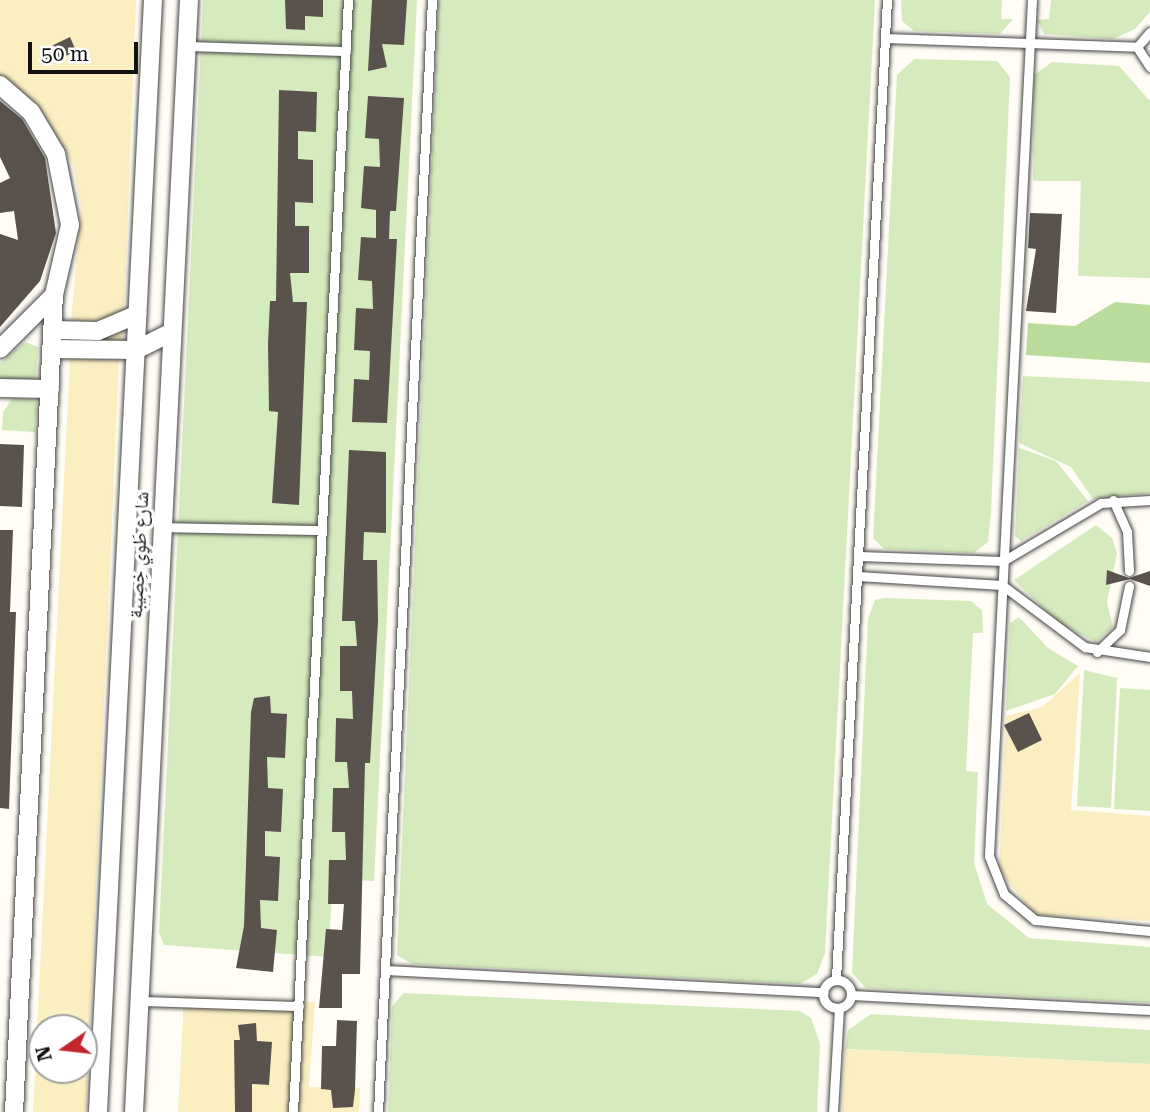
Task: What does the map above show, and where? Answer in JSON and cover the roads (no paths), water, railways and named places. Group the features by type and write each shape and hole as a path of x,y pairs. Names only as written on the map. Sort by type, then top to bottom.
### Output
{"street":[{"name":"شارع طَوِي خِصِيبة","path":"98,1112 153,0"},
{"name":"شارع طَوِي خِصِيبة","path":"134,1112 189,0"},
{"path":"0,85 31,112 64,177 70,225 54,295 14,1112"},
{"path":"0,349 54,295"},
{"path":"52,330 98,331 138,314"},
{"path":"52,349 136,350 172,332"},
{"path":"0,388 50,389"}],"lane":[{"path":"293,1112 348,0"},
{"path":"378,1112 432,0"},
{"path":"385,970 823,992 836,979 887,0"},
{"path":"1032,0 989,842 997,883 1023,914 1048,925 1150,931"},
{"path":"885,38 1030,47 1137,47 1150,32"},
{"path":"186,46 346,51"},
{"path":"1137,47 1150,67"},
{"path":"859,556 1003,561 1113,500 1150,500"},
{"path":"1113,500 1127,532 1129,571"},
{"path":"162,527 322,530"},
{"path":"858,576 1002,585 1073,641 1097,652 1150,657"},
{"path":"1097,652 1120,630 1129,586"},
{"path":"836,979 851,995 1150,1010"},
{"path":"823,992 825,1002 839,1008"},
{"path":"833,1112 839,1008 851,995"},
{"path":"140,1000 299,1006"}]}
